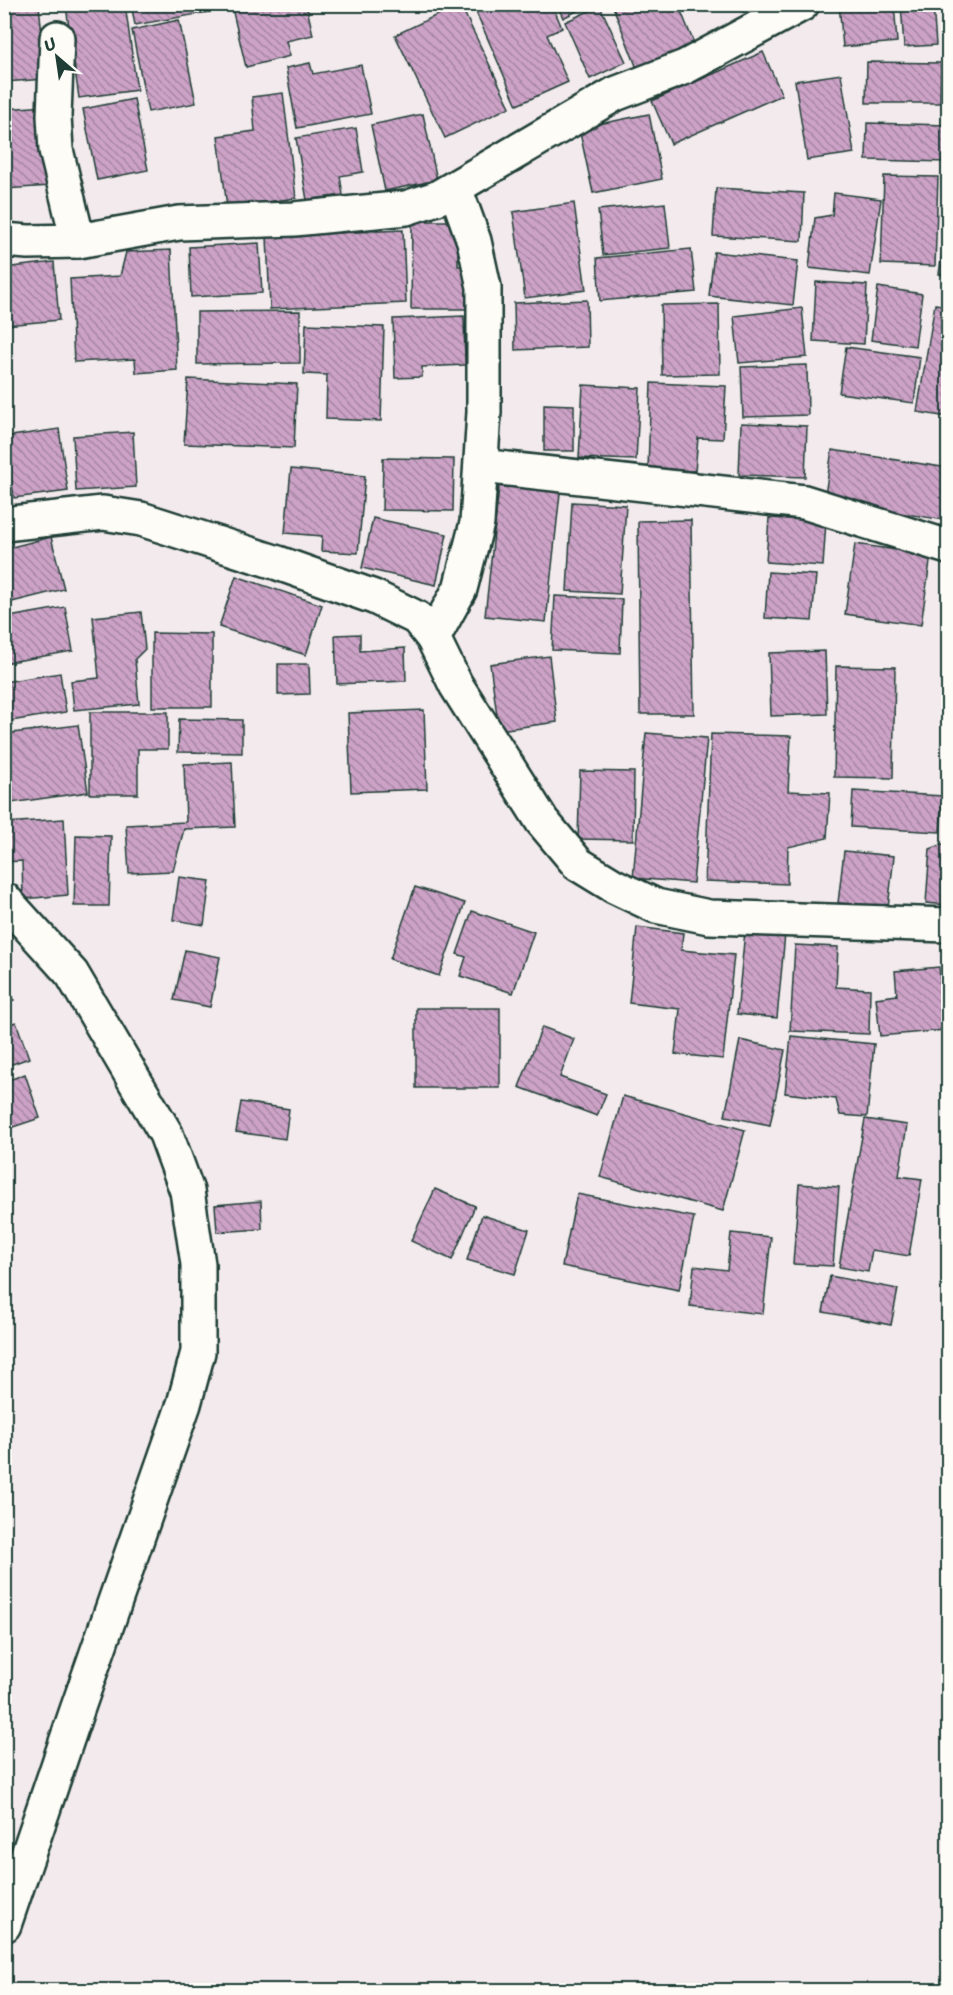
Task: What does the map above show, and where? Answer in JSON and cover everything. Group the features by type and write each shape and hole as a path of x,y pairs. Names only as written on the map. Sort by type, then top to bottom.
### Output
{"street":[{"path":"4,240 78,241 179,223 294,219 406,208 437,198 615,94 685,67 802,4"},
{"path":"57,38 54,116 56,150 78,241"},
{"path":"433,638 460,589 477,523 484,412 484,286 474,241 455,188"},
{"path":"481,466 804,502 948,547"},
{"path":"4,524 103,513 141,519 374,597 417,618 433,638 456,685 542,821 578,864 614,886 656,906 709,917 948,925"},
{"path":"4,899 72,974 166,1134 187,1191 198,1264 198,1352 184,1404 4,1925"}],"building":[{"path":"4,4 39,4 46,79 4,82"},
{"path":"125,4 137,90 79,98 66,6"},
{"path":"131,4 214,4 215,11 135,25"},
{"path":"231,4 306,4 313,35 286,41 290,56 246,67"},
{"path":"460,4 510,107 445,138 395,35"},
{"path":"493,4 552,4 562,28 547,35 568,82 517,105 476,12"},
{"path":"557,4 591,4 563,18"},
{"path":"612,4 678,4 696,48 638,71"},
{"path":"739,4 761,4 743,12"},
{"path":"839,4 894,4 897,42 843,47"},
{"path":"901,4 933,4 936,45 904,47"},
{"path":"600,6 626,62 590,79 565,22"},
{"path":"179,20 196,103 148,112 132,30"},
{"path":"763,52 782,95 671,144 652,101"},
{"path":"867,62 941,63 940,103 866,103"},
{"path":"310,63 313,74 361,65 371,114 297,128 286,68"},
{"path":"841,74 854,153 807,160 795,81"},
{"path":"283,93 296,198 227,207 218,136 255,131 252,97"},
{"path":"134,99 148,170 97,180 83,109"},
{"path":"47,106 51,186 4,189 4,109"},
{"path":"423,114 437,180 385,191 371,125"},
{"path":"649,114 662,179 593,193 579,128"},
{"path":"867,123 948,125 948,162 866,160"},
{"path":"356,128 363,172 340,176 343,195 307,200 296,138"},
{"path":"884,176 938,177 935,266 881,264"},
{"path":"716,188 804,193 802,241 713,236"},
{"path":"834,193 881,199 870,275 809,268 815,218 832,215"},
{"path":"574,203 586,290 525,298 513,212"},
{"path":"665,203 670,248 603,255 598,210"},
{"path":"948,211 948,275 939,274"},
{"path":"412,221 458,221 458,266 475,266 474,309 411,309"},
{"path":"403,230 406,303 270,309 267,236"},
{"path":"259,243 262,293 191,297 189,247"},
{"path":"691,249 696,292 600,301 597,258"},
{"path":"171,250 177,370 136,373 135,359 74,362 70,279 120,276 126,252"},
{"path":"714,252 798,261 793,305 709,296"},
{"path":"54,262 59,320 6,325 4,268"},
{"path":"816,282 867,285 864,344 813,341"},
{"path":"878,287 922,294 915,346 871,340"},
{"path":"587,300 588,347 515,350 514,303"},
{"path":"719,304 720,374 662,375 661,305"},
{"path":"935,304 948,306 948,417 917,412"},
{"path":"802,308 807,357 739,363 734,316"},
{"path":"300,311 300,363 197,364 197,312"},
{"path":"464,316 465,365 422,367 422,377 395,378 393,319"},
{"path":"306,324 384,327 381,421 326,419 327,375 304,374"},
{"path":"846,347 920,357 914,403 839,393"},
{"path":"807,365 808,415 743,417 741,367"},
{"path":"188,379 297,384 294,448 184,444"},
{"path":"651,383 726,386 723,439 698,438 695,471 648,469"},
{"path":"583,385 640,388 636,460 579,458"},
{"path":"544,404 574,405 574,451 544,451"},
{"path":"741,423 807,426 805,477 739,475"},
{"path":"59,429 68,491 14,498 5,437"},
{"path":"133,432 136,487 76,491 73,436"},
{"path":"832,450 948,468 944,520 824,501"},
{"path":"383,458 454,459 453,511 382,510"},
{"path":"291,469 365,476 358,553 321,551 322,536 285,533"},
{"path":"500,478 561,484 546,622 485,616"},
{"path":"948,486 948,515 944,514"},
{"path":"572,502 626,505 620,594 567,591"},
{"path":"373,518 447,534 436,585 362,568"},
{"path":"769,518 826,521 823,566 766,562"},
{"path":"691,520 694,714 640,714 638,521"},
{"path":"51,537 64,589 4,604 4,549"},
{"path":"855,544 931,555 921,625 845,614"},
{"path":"768,572 816,575 812,621 765,618"},
{"path":"236,576 322,605 306,655 219,627"},
{"path":"555,596 622,599 620,653 552,650"},
{"path":"65,607 73,651 4,663 4,618"},
{"path":"141,612 145,649 135,659 139,704 74,710 71,681 99,678 93,617"},
{"path":"152,633 212,634 212,707 152,707"},
{"path":"360,634 360,651 405,648 406,681 337,684 335,635"},
{"path":"825,651 827,714 771,716 769,653"},
{"path":"549,656 557,722 499,730 490,664"},
{"path":"278,664 309,664 310,694 278,695"},
{"path":"836,666 895,667 893,778 834,777"},
{"path":"60,673 66,712 4,722 4,682"},
{"path":"424,710 427,789 351,792 348,713"},
{"path":"90,712 168,712 168,749 138,749 138,794 90,794"},
{"path":"179,719 242,720 242,753 178,752"},
{"path":"78,725 88,792 4,804 4,734"},
{"path":"646,733 707,738 693,883 633,878"},
{"path":"711,734 791,736 788,791 830,793 827,838 788,847 787,884 705,881"},
{"path":"232,762 235,827 184,829 173,871 129,873 126,825 186,822 184,764"},
{"path":"580,771 634,772 633,840 578,839"},
{"path":"853,791 943,796 940,832 851,827"},
{"path":"64,819 68,895 23,899 22,861 4,862 4,823"},
{"path":"76,835 111,836 109,906 74,906"},
{"path":"948,842 948,905 926,903 930,849"},
{"path":"844,851 894,856 888,908 838,903"},
{"path":"179,877 210,881 204,925 173,920"},
{"path":"415,887 465,903 439,976 390,959"},
{"path":"472,911 534,932 513,993 460,976 466,957 457,954"},
{"path":"637,927 683,933 681,950 734,955 723,1059 675,1054 680,1009 629,1003"},
{"path":"745,931 785,934 777,1018 737,1014"},
{"path":"795,945 838,947 836,987 870,989 869,1034 790,1031"},
{"path":"185,950 220,957 210,1007 174,1000"},
{"path":"939,967 945,1030 880,1036 876,998 897,995 895,971"},
{"path":"4,975 14,1000 4,1004"},
{"path":"416,1008 500,1008 500,1088 416,1088"},
{"path":"16,1022 29,1058 4,1067 4,1026"},
{"path":"542,1027 574,1039 560,1077 606,1094 597,1116 519,1087"},
{"path":"791,1036 874,1044 867,1117 840,1115 836,1099 785,1093"},
{"path":"740,1040 785,1050 770,1125 725,1116"},
{"path":"25,1074 40,1118 4,1130 4,1082"},
{"path":"623,1096 745,1130 723,1211 600,1177"},
{"path":"241,1102 289,1109 285,1139 236,1132"},
{"path":"865,1119 907,1125 899,1176 922,1179 909,1256 872,1250 868,1272 839,1267"},
{"path":"799,1184 839,1187 833,1266 793,1264"},
{"path":"435,1189 475,1206 452,1260 411,1241"},
{"path":"577,1194 694,1217 679,1290 562,1266"},
{"path":"261,1201 262,1229 217,1232 215,1205"},
{"path":"482,1215 529,1230 515,1274 467,1260"},
{"path":"731,1233 771,1237 763,1314 690,1306 694,1266 727,1270"},
{"path":"830,1276 898,1289 891,1325 823,1312"}]}
